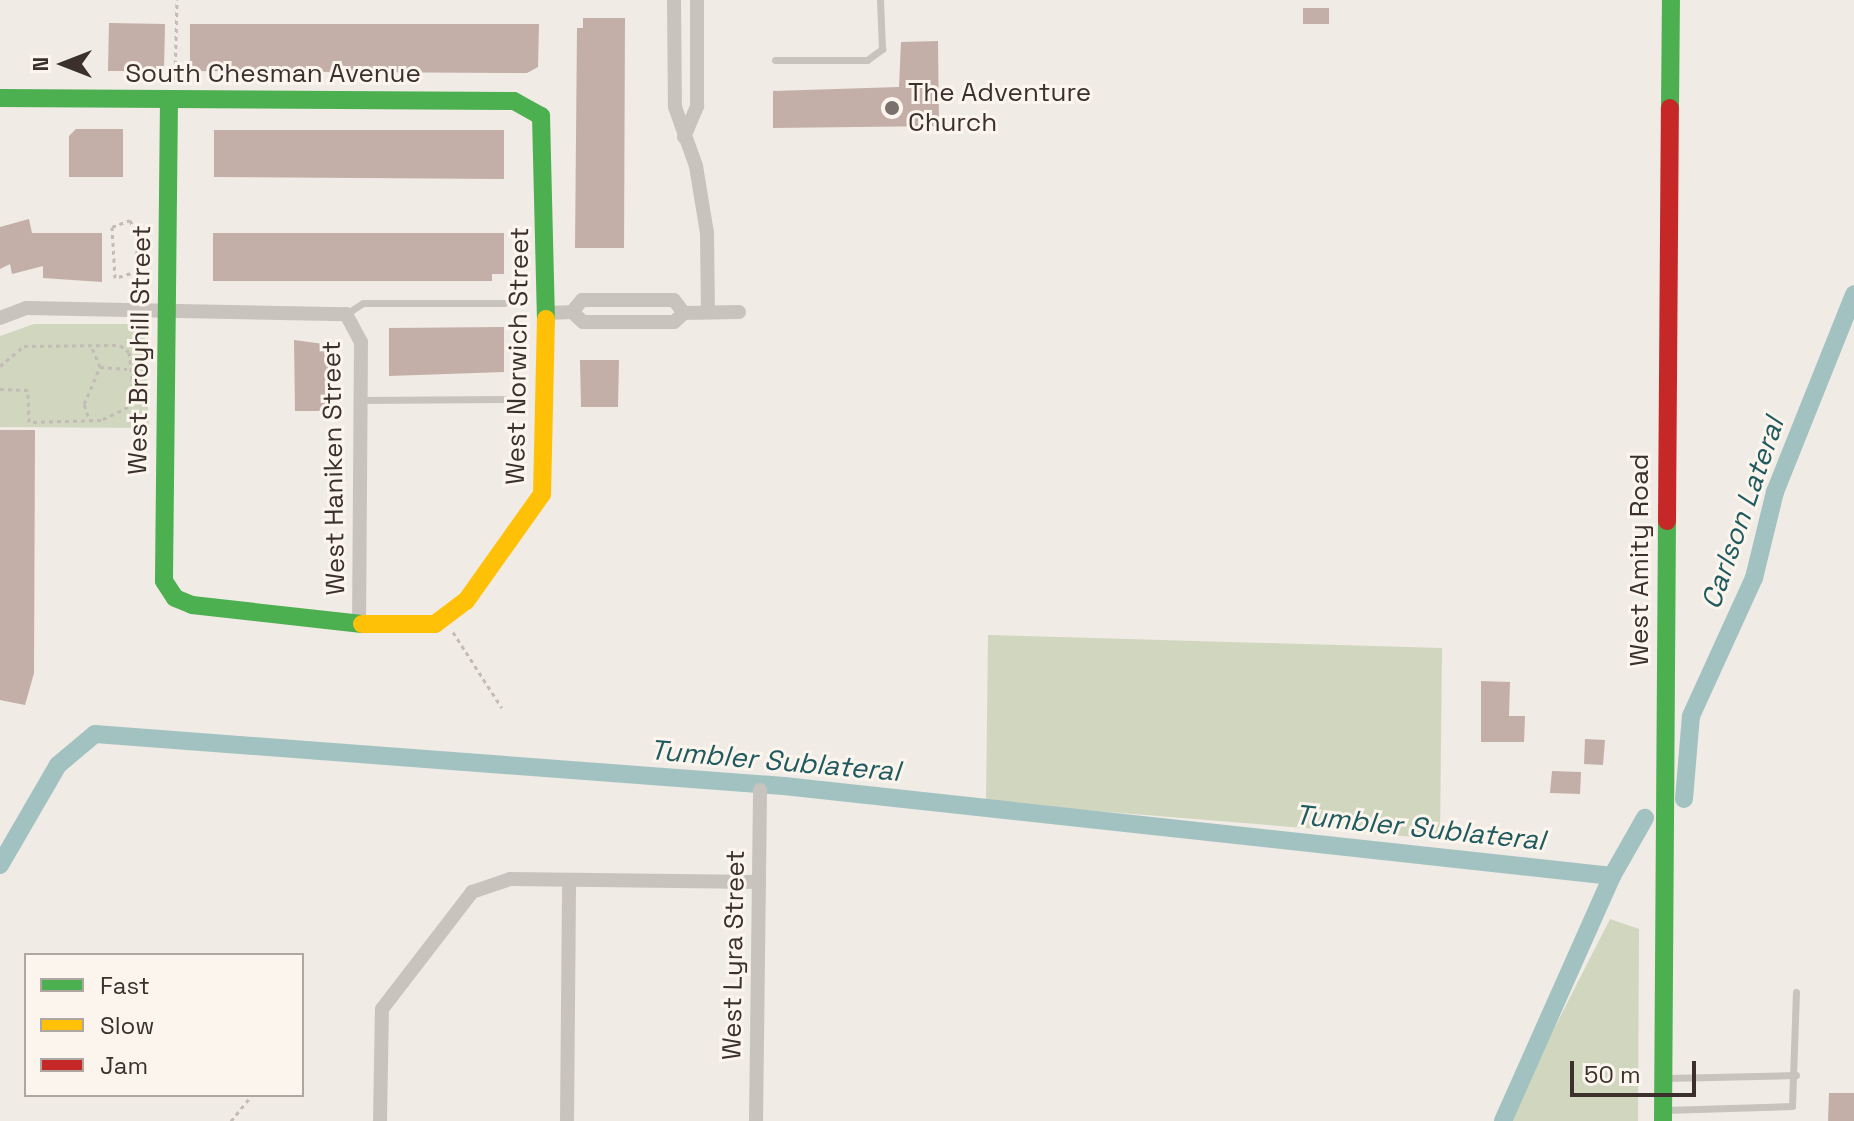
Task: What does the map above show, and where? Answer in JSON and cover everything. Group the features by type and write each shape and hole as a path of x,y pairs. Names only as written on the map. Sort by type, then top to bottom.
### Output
{"street":[{"path":"674,0 675,107 707,233 708,312"},
{"path":"684,137 697,106 697,0"},
{"name":"West Amity Road","path":"1663,1115 1671,0"},
{"name":"South Chesman Avenue","path":"0,98 172,95 514,101 541,116"},
{"name":"West Broyhill Street","path":"172,95 164,581 175,598 359,624"},
{"name":"West Norwich Street","path":"452,623 542,494 547,313 547,133 541,116"},
{"path":"572,312 582,300 674,300 684,313"},
{"path":"0,318 26,308 167,308 346,314"},
{"path":"547,313 572,312 583,322 674,322 684,313 739,312"},
{"name":"West Haniken Street","path":"346,314 361,342 359,624"},
{"path":"359,624 419,628 452,623"},
{"name":"West Lyra Street","path":"756,1121 760,790"},
{"path":"380,1121 382,1009 458,905 488,884 569,881 759,882"},
{"path":"567,1121 569,881"}],"lane":[{"path":"775,60 867,60 882,49 880,0"},
{"path":"346,314 363,303 504,303"},
{"path":"361,400 504,399"},
{"path":"1663,1115 1785,1110 1795,1101 1796,992"},
{"path":"1662,1078 1796,1075"}],"path":[{"path":"172,95 177,0"},
{"path":"130,220 136,234 138,271 115,278 112,227 130,220"},
{"path":"136,234 149,234"},
{"path":"89,418 84,404 100,367 91,345"},
{"path":"0,366 24,346 124,346 131,404 101,420 29,422 28,390 0,389"},
{"path":"100,367 128,368"},
{"path":"452,623 502,708"},
{"path":"231,1121 250,1097"}],"green space":[{"path":"34,324 144,324 149,428 0,427 0,336"},
{"path":"988,635 1442,648 1440,839 986,802"},
{"path":"1610,919 1639,929 1638,1121 1507,1121"}],"building":[{"path":"1303,8 1329,8 1329,24 1303,24"},
{"path":"583,18 625,18 624,248 575,248 577,28 583,28"},
{"path":"109,23 165,24 164,71 108,71"},
{"path":"190,24 539,24 538,67 527,73 190,71"},
{"path":"938,41 939,126 773,128 773,91 899,87 901,42"},
{"path":"76,129 123,129 123,177 69,177 69,136"},
{"path":"214,130 504,130 504,179 214,177"},
{"path":"29,219 32,233 102,233 102,282 43,278 43,266 12,274 10,264 0,269 0,227"},
{"path":"213,233 504,233 504,274 492,274 492,281 213,281"},
{"path":"504,327 504,372 389,376 389,328"},
{"path":"294,340 331,345 330,411 295,411"},
{"path":"580,360 619,360 618,407 581,407"},
{"path":"0,430 35,430 34,673 25,705 0,700"},
{"path":"1481,681 1510,682 1509,716 1525,716 1524,742 1481,742"},
{"path":"1585,739 1605,740 1603,765 1584,764"},
{"path":"1552,771 1581,772 1580,794 1550,793"},
{"path":"1829,1093 1854,1093 1854,1121 1828,1121"}],"waterway":[{"name":"Carlson Lateral","path":"1684,799 1691,716 1754,578 1775,492 1854,294"},
{"name":"Tumbler Sublateral","path":"0,865 58,765 95,734 784,786 1612,876"},
{"name":"Carlson Lateral","path":"1503,1121 1612,876 1645,818"}],"traffic: fast":[{"path":"1670,108 1671,0"},
{"path":"0,98 514,101 541,116 546,319"},
{"path":"169,100 164,581 175,598 192,605 362,624"},
{"path":"1663,1121 1667,521"}],"traffic: slow":[{"path":"362,624 435,624 466,601 542,494 546,319"}],"traffic: jam":[{"path":"1667,521 1670,108"}],"place":[{"name":"The Adventure Church","path":"892,108"}]}
